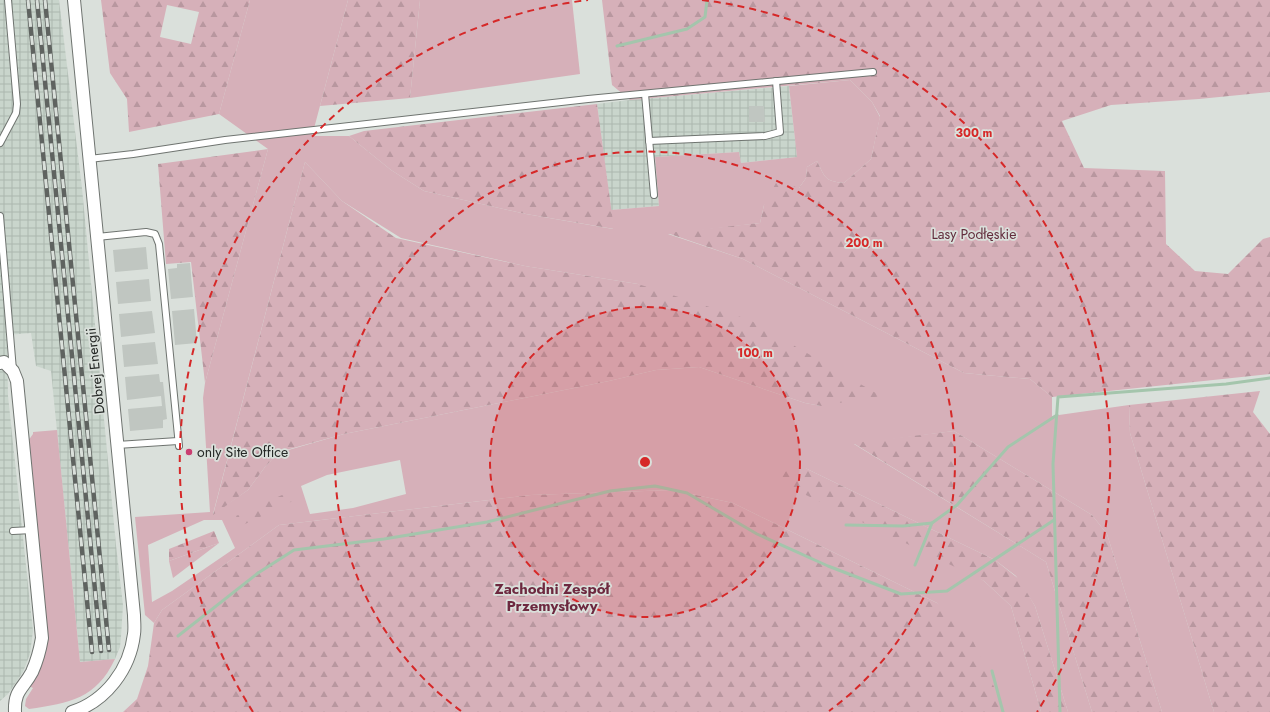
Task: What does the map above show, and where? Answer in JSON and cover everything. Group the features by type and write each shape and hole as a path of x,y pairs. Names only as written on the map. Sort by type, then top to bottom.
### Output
{"street":[{"name":"Dobrej Energii","path":"72,712 99,697 117,679 131,650 134,633 134,615 74,0"},
{"path":"0,363 4,362 13,371 17,381 42,638 39,655 32,672 15,698 15,712"}],"lane":[{"path":"0,143 16,113 17,104 8,0"},
{"path":"89,159 225,140 580,100 873,72"},
{"path":"649,141 765,136 780,132 776,81"},
{"path":"645,94 654,195"},
{"path":"0,216 13,371"},
{"path":"97,237 146,232 155,234 159,244 179,444 117,446"},
{"path":"13,531 32,530"}],"shaded area":[{"path":"0,0 59,0 82,188 123,605 120,647 115,659 80,662 51,371 36,366 31,333 7,335 8,396 33,631 30,654 23,672 8,694 0,701"},
{"path":"789,86 797,157 741,163 739,152 655,157 659,206 611,210 597,104"}],"green space":[{"path":"101,0 250,0 219,114 129,132 127,99 110,73","holes":["167,5 199,12 191,44 160,37"]},
{"path":"250,0 348,0 312,136 349,136 391,170 424,191 526,214 613,229 611,210 659,206 655,157 739,152 741,163 797,157 789,86 850,80 872,102 880,117 871,159 844,183 832,181 826,177 817,161 807,167 806,178 799,188 764,205 760,223 668,234 743,259 964,373 1030,379 1052,397 1052,416 1129,405 1130,433 1214,712 1162,712 1107,534 1092,515 954,431 854,444 1046,562 1092,712 1068,712 1035,606 1016,576 995,560 805,468 984,581 1011,606 1041,712 1004,712 1000,700 937,603 733,503 673,490 531,495 279,525 162,610 154,623 145,615 135,517 210,512 203,398 205,383 268,149 219,114","holes":["305,162 342,201 401,238 525,266 638,284 821,406 805,403 699,367 656,370 609,381 344,434 278,453 265,467 248,490 213,514","400,460 406,494 353,508 310,514 301,486 327,475","204,520 222,520 235,548 172,591 152,602 148,545"]},
{"path":"348,0 420,0 410,98 320,106"},
{"path":"420,0 572,0 580,74 410,98"},
{"name":"Lasy Podłęskie","path":"602,0 1270,0 1270,92 1111,105 1062,121 1084,168 1165,171 1166,244 1195,271 1228,274 1263,239 1270,237 1270,374 1052,397 1030,379 964,373 743,259 667,233 760,223 764,205 777,181 799,188 806,178 807,167 817,161 826,177 832,181 844,183 871,159 880,116 872,102 850,80 630,100 612,85"},
{"path":"597,104 614,229 526,214 424,191 391,170 349,136 364,131"},
{"path":"268,149 205,383 191,262 166,264 158,164"},
{"path":"305,162 342,201 396,238 525,266 638,284 750,320 881,396 821,406 805,403 699,367 656,370 609,381 344,434 279,452 265,467 248,490 213,515"},
{"path":"1260,391 1253,412 1270,434 1270,712 1214,712 1130,433 1129,405"},
{"path":"57,430 80,662 115,659 108,672 99,683 80,697 57,704 29,709 25,706 26,699 33,688 29,686 38,672 28,441 33,432"},
{"path":"954,431 1092,515 1107,534 1162,712 1092,712 1046,562 853,443"},
{"path":"805,468 995,560 1019,579 1035,606 1068,712 1041,712 1011,606 984,581 779,482 787,469"},
{"path":"293,490 297,499 241,526 236,516"},
{"path":"673,490 733,503 937,603 968,630 1004,712 123,712 137,699 148,666 154,623 162,610 279,525 531,495"},
{"path":"214,531 219,543 169,561 169,549"},
{"path":"219,543 173,578 169,561"}],"building":[{"path":"749,106 764,106 765,122 749,122"},
{"path":"146,247 148,269 115,272 113,250"},
{"path":"190,263 193,297 171,299 168,269 177,268 177,264"},
{"path":"149,279 151,301 118,304 116,282"},
{"path":"194,309 197,343 175,345 172,311"},
{"path":"152,311 155,333 121,337 119,314"},
{"path":"155,342 158,364 124,367 122,345"},
{"path":"159,374 160,382 163,382 167,419 163,420 163,428 130,431 128,409 162,406 161,396 127,400 125,377"}],"waterway":[{"path":"617,46 687,29 705,17 707,0"},
{"path":"1060,712 1053,464 1058,397 1226,384 1270,378"},
{"path":"915,565 932,523 957,505 1008,447 1057,415"},
{"path":"178,636 258,573 294,550 384,539 487,522 610,491 655,486 687,493 757,534 828,566 901,594 947,591 1054,520"},
{"path":"846,525 903,526 932,523"},
{"path":"992,671 1003,712"}],"railway":[{"path":"28,0 92,652"},
{"path":"37,0 101,651"},
{"path":"45,0 109,650"}],"place":[{"name":"only Site Office","path":"189,452"}],"district":[{"name":"Zachodni Zespół Przemysłowy","path":"552,598"}]}
